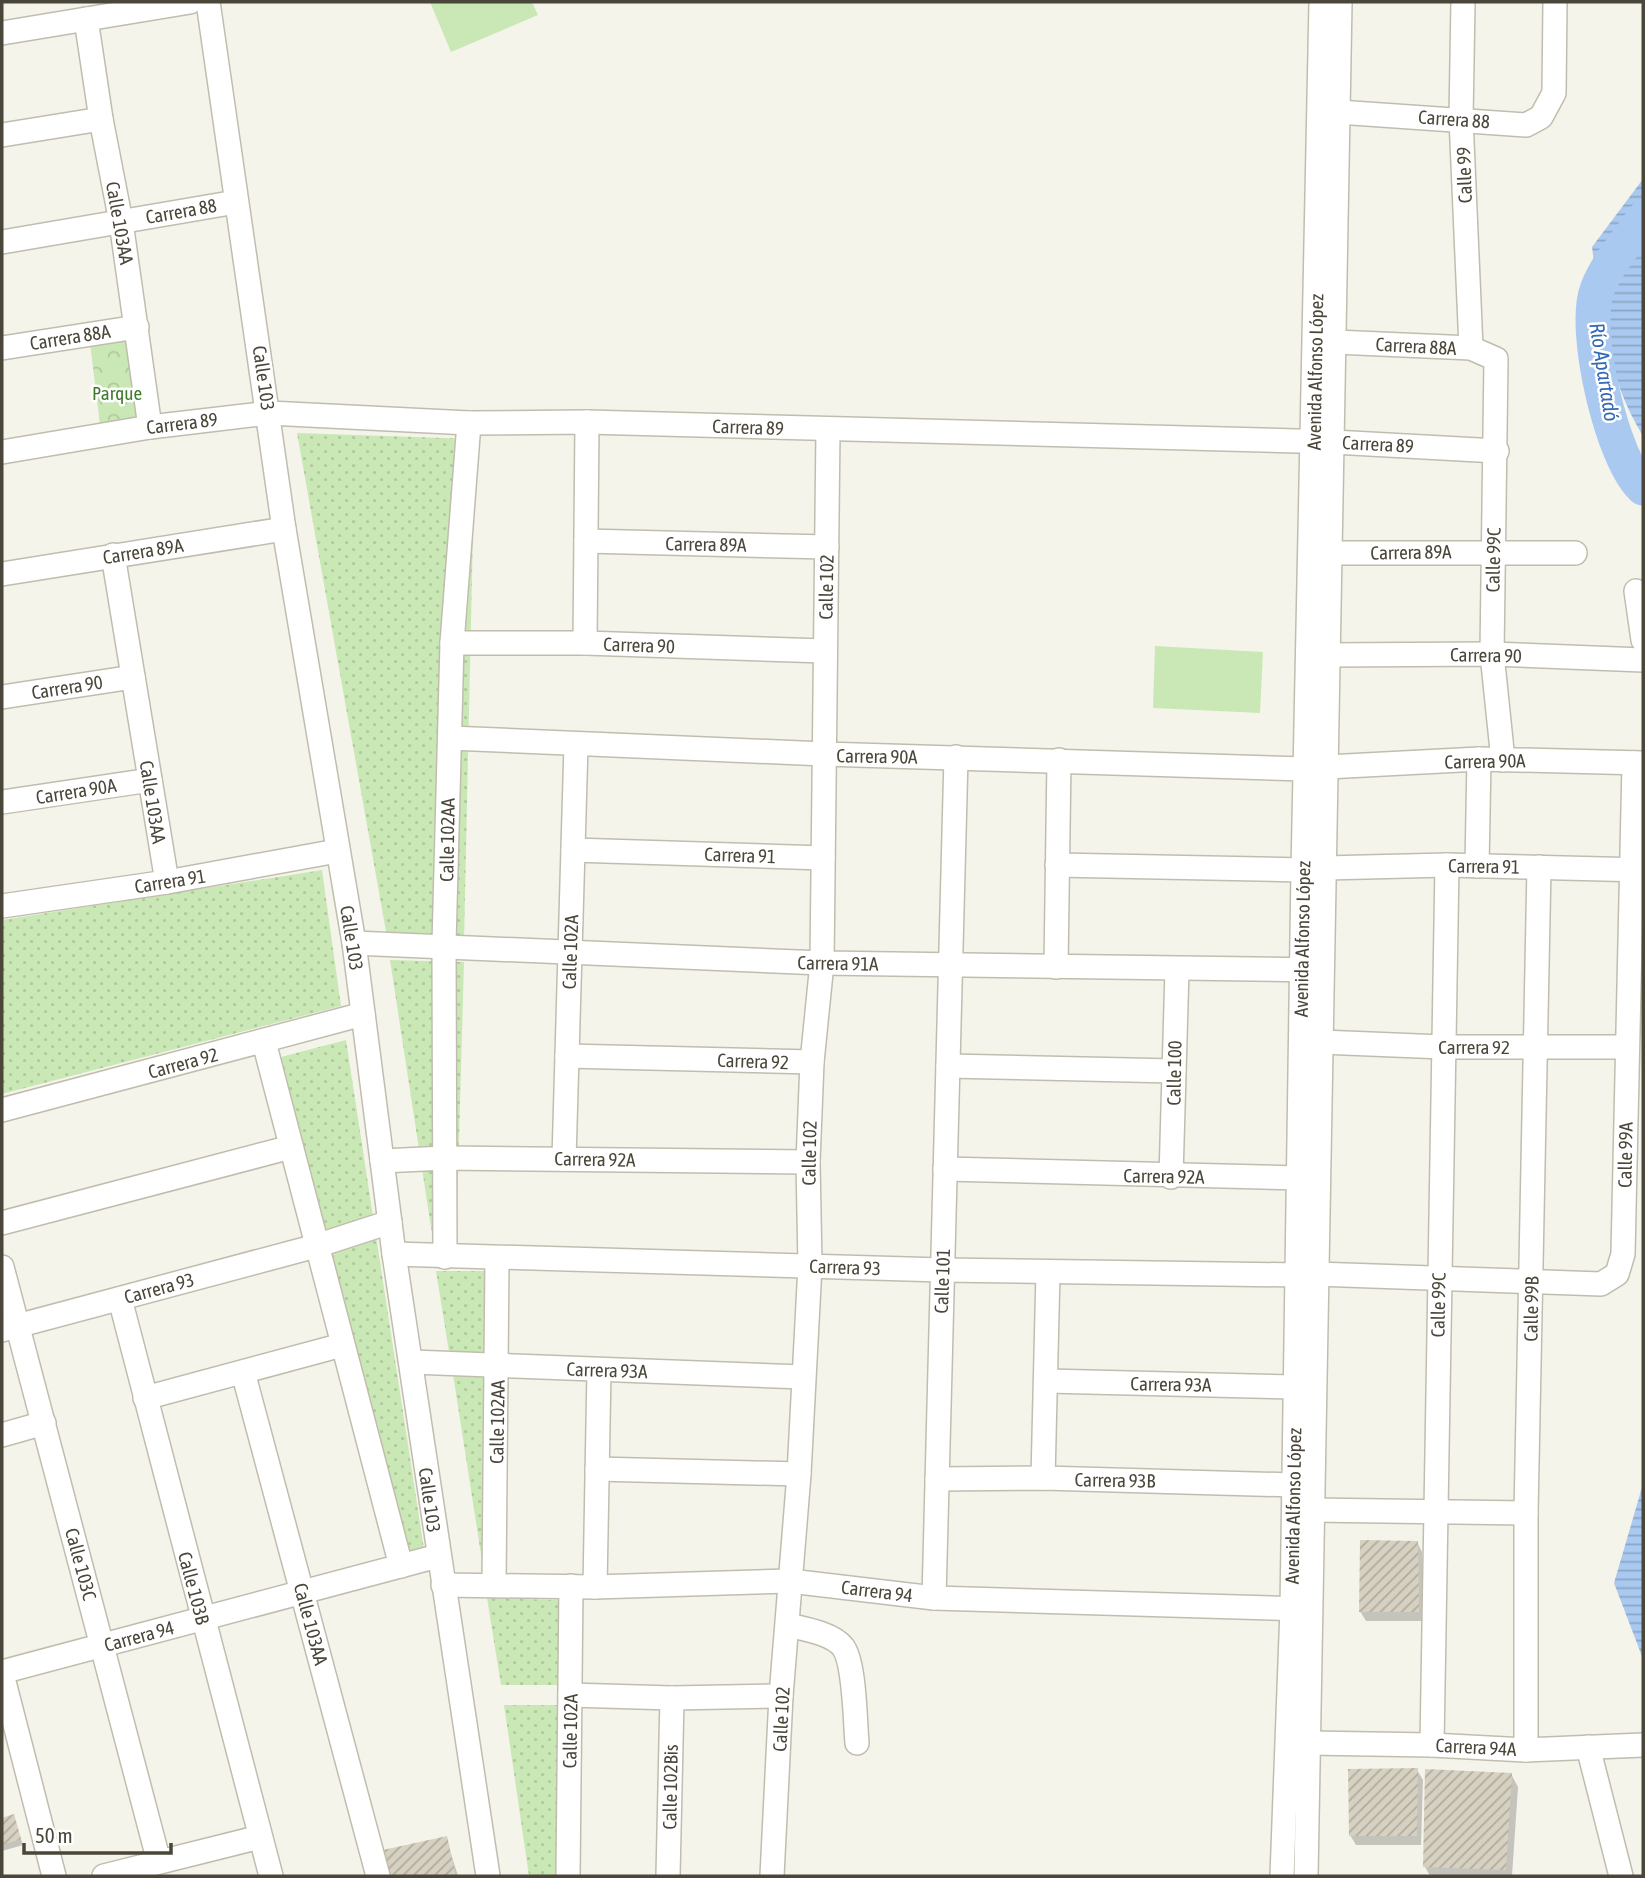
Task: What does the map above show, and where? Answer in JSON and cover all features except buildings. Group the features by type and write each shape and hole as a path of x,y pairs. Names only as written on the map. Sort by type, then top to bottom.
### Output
{"street":[{"path":"2,33 190,2"},
{"name":"Calle 103","path":"208,2 284,529 354,943 394,1254 488,1876"},
{"name":"Avenida Alfonso López","path":"1295,1867 1301,1609 1312,1510 1306,1275 1300,1178 1312,970 1323,442 1321,2"},
{"name":"Avenida Alfonso López","path":"1316,768 1329,655 1331,553 1323,442 1335,342 1340,2"},
{"name":"Calle 99","path":"1463,2 1461,118 1471,348"},
{"name":"Carrera 88","path":"1338,112 1461,118 1526,125 1541,117 1554,93 1556,2"},
{"name":"Calle 103AA","path":"86,19 101,119 121,222 150,427"},
{"path":"2,135 101,119"},
{"name":"Carrera 88","path":"2,242 236,202"},
{"name":"Carrera 88A","path":"2,348 137,327"},
{"name":"Carrera 88A","path":"1335,342 1471,348 1496,359"},
{"name":"Calle 99C","path":"1496,359 1497,451 1492,551 1492,654 1503,760"},
{"name":"Carrera 89","path":"2,452 150,427 269,413 469,423 587,422 1323,442 1497,451"},
{"path":"585,643 587,422"},
{"name":"Calle 102AA","path":"445,1257 444,944 452,643 469,423"},
{"name":"Calle 102","path":"772,1876 781,1696 799,1474 810,1266 808,1162 812,1062 822,963 828,429"},
{"name":"Carrera 89A","path":"2,574 284,529"},
{"name":"Carrera 89A","path":"586,541 827,547"},
{"name":"Carrera 89A","path":"1331,553 1574,553"},
{"name":"Calle 103AA","path":"113,555 167,882"},
{"path":"1636,591 1643,640"},
{"name":"Carrera 90","path":"452,643 585,643 825,651"},
{"name":"Carrera 90","path":"1329,655 1492,654 1643,660"},
{"name":"Carrera 90","path":"2,697 133,677"},
{"name":"Carrera 90A","path":"450,738 824,754 1316,768 1479,759 1639,763"},
{"name":"Calle 102A","path":"564,1159 576,745"},
{"name":"Calle 101","path":"934,1598 956,757"},
{"path":"1477,866 1479,759"},
{"path":"1056,967 1059,760"},
{"name":"Calle 99A","path":"1601,1284 1617,1274 1623,1254 1627,1047 1637,870 1639,763"},
{"name":"Carrera 90A","path":"2,802 150,780"},
{"name":"Carrera 91","path":"573,850 823,858"},
{"name":"Carrera 91","path":"2,905 167,882 337,851"},
{"name":"Carrera 91","path":"1057,865 1314,869 1447,865 1637,870"},
{"name":"Calle 99C","path":"1432,1745 1447,865"},
{"name":"Calle 99B","path":"1526,1750 1526,1513 1539,867"},
{"name":"Carrera 91A","path":"354,943 444,944 570,954 822,963 1312,970"},
{"name":"Calle 100","path":"1171,1177 1177,970"},
{"name":"Avenida Alfonso López","path":"1295,1867 1309,1743 1294,1485 1295,1387 1306,1275 1321,1042 1312,970"},
{"name":"Carrera 92","path":"2,1110 363,1014"},
{"path":"264,1042 401,1566"},
{"name":"Carrera 92","path":"1321,1042 1443,1048 1627,1047"},
{"name":"Carrera 92","path":"567,1056 812,1062"},
{"path":"948,1066 1174,1071"},
{"path":"2,1223 291,1147"},
{"name":"Carrera 92A","path":"382,1161 446,1158 808,1162"},
{"name":"Carrera 92A","path":"945,1169 1171,1177 1300,1178"},
{"name":"Carrera 93","path":"10,1328 316,1246 390,1222"},
{"name":"Carrera 93","path":"394,1254 497,1259 942,1270 1306,1275 1601,1284"},
{"name":"Calle 102AA","path":"494,1584 497,1259"},
{"name":"Calle 103C","path":"2,1267 10,1328 44,1423 159,1861"},
{"path":"1043,1478 1048,1272"},
{"name":"Calle 103B","path":"120,1299 271,1876"},
{"path":"145,1398 342,1345"},
{"name":"Carrera 93A","path":"412,1362 803,1377"},
{"path":"595,1587 599,1370"},
{"name":"Calle 103AA","path":"243,1372 378,1876"},
{"name":"Carrera 93A","path":"1047,1381 1295,1387"},
{"path":"2,1435 44,1423"},
{"path":"597,1469 799,1474"},
{"name":"Carrera 93B","path":"937,1479 1043,1478 1294,1485"},
{"path":"1312,1510 1526,1513"},
{"name":"Carrera 94","path":"2,1673 438,1556"},
{"name":"Carrera 94","path":"443,1585 595,1587 790,1581 934,1598 1301,1609"},
{"name":"Calle 102A","path":"568,1876 571,1586"},
{"path":"788,1625 836,1641 843,1647 849,1662 857,1744"},
{"path":"2,1673 54,1876"},
{"path":"570,1695 671,1698 781,1696"},
{"name":"Calle 102Bis","path":"668,1876 671,1698"},
{"name":"Carrera 94A","path":"1309,1743 1526,1750 1643,1745"},
{"path":"1588,1748 1621,1876"},
{"path":"104,1876 260,1837"}],"green space":[{"path":"430,2 532,2 538,15 451,52"},
{"name":"Parque","path":"129,337 141,419 100,425 90,343"},
{"path":"297,433 475,439 464,940 387,937"},
{"path":"1155,646 1263,652 1260,713 1153,708"},
{"path":"322,870 341,1006 2,1094 2,920"},
{"path":"390,960 464,962 456,1248 434,1247"},
{"path":"346,1040 424,1549 403,1554 281,1057"},
{"path":"436,1271 487,1271 487,1354 449,1352"},
{"path":"453,1374 488,1375 491,1561 482,1561"},
{"path":"487,1598 558,1600 560,1685 501,1685"},
{"path":"504,1705 560,1705 561,1876 529,1876"}],"water":[{"path":"1643,179 1643,436 1613,368 1592,247"},
{"path":"1643,1484 1643,1659 1614,1583"}],"waterway":[{"name":"Río Apartadó","path":"1643,219 1606,271 1597,290 1593,309 1597,363 1611,424 1621,451 1643,488"}]}
